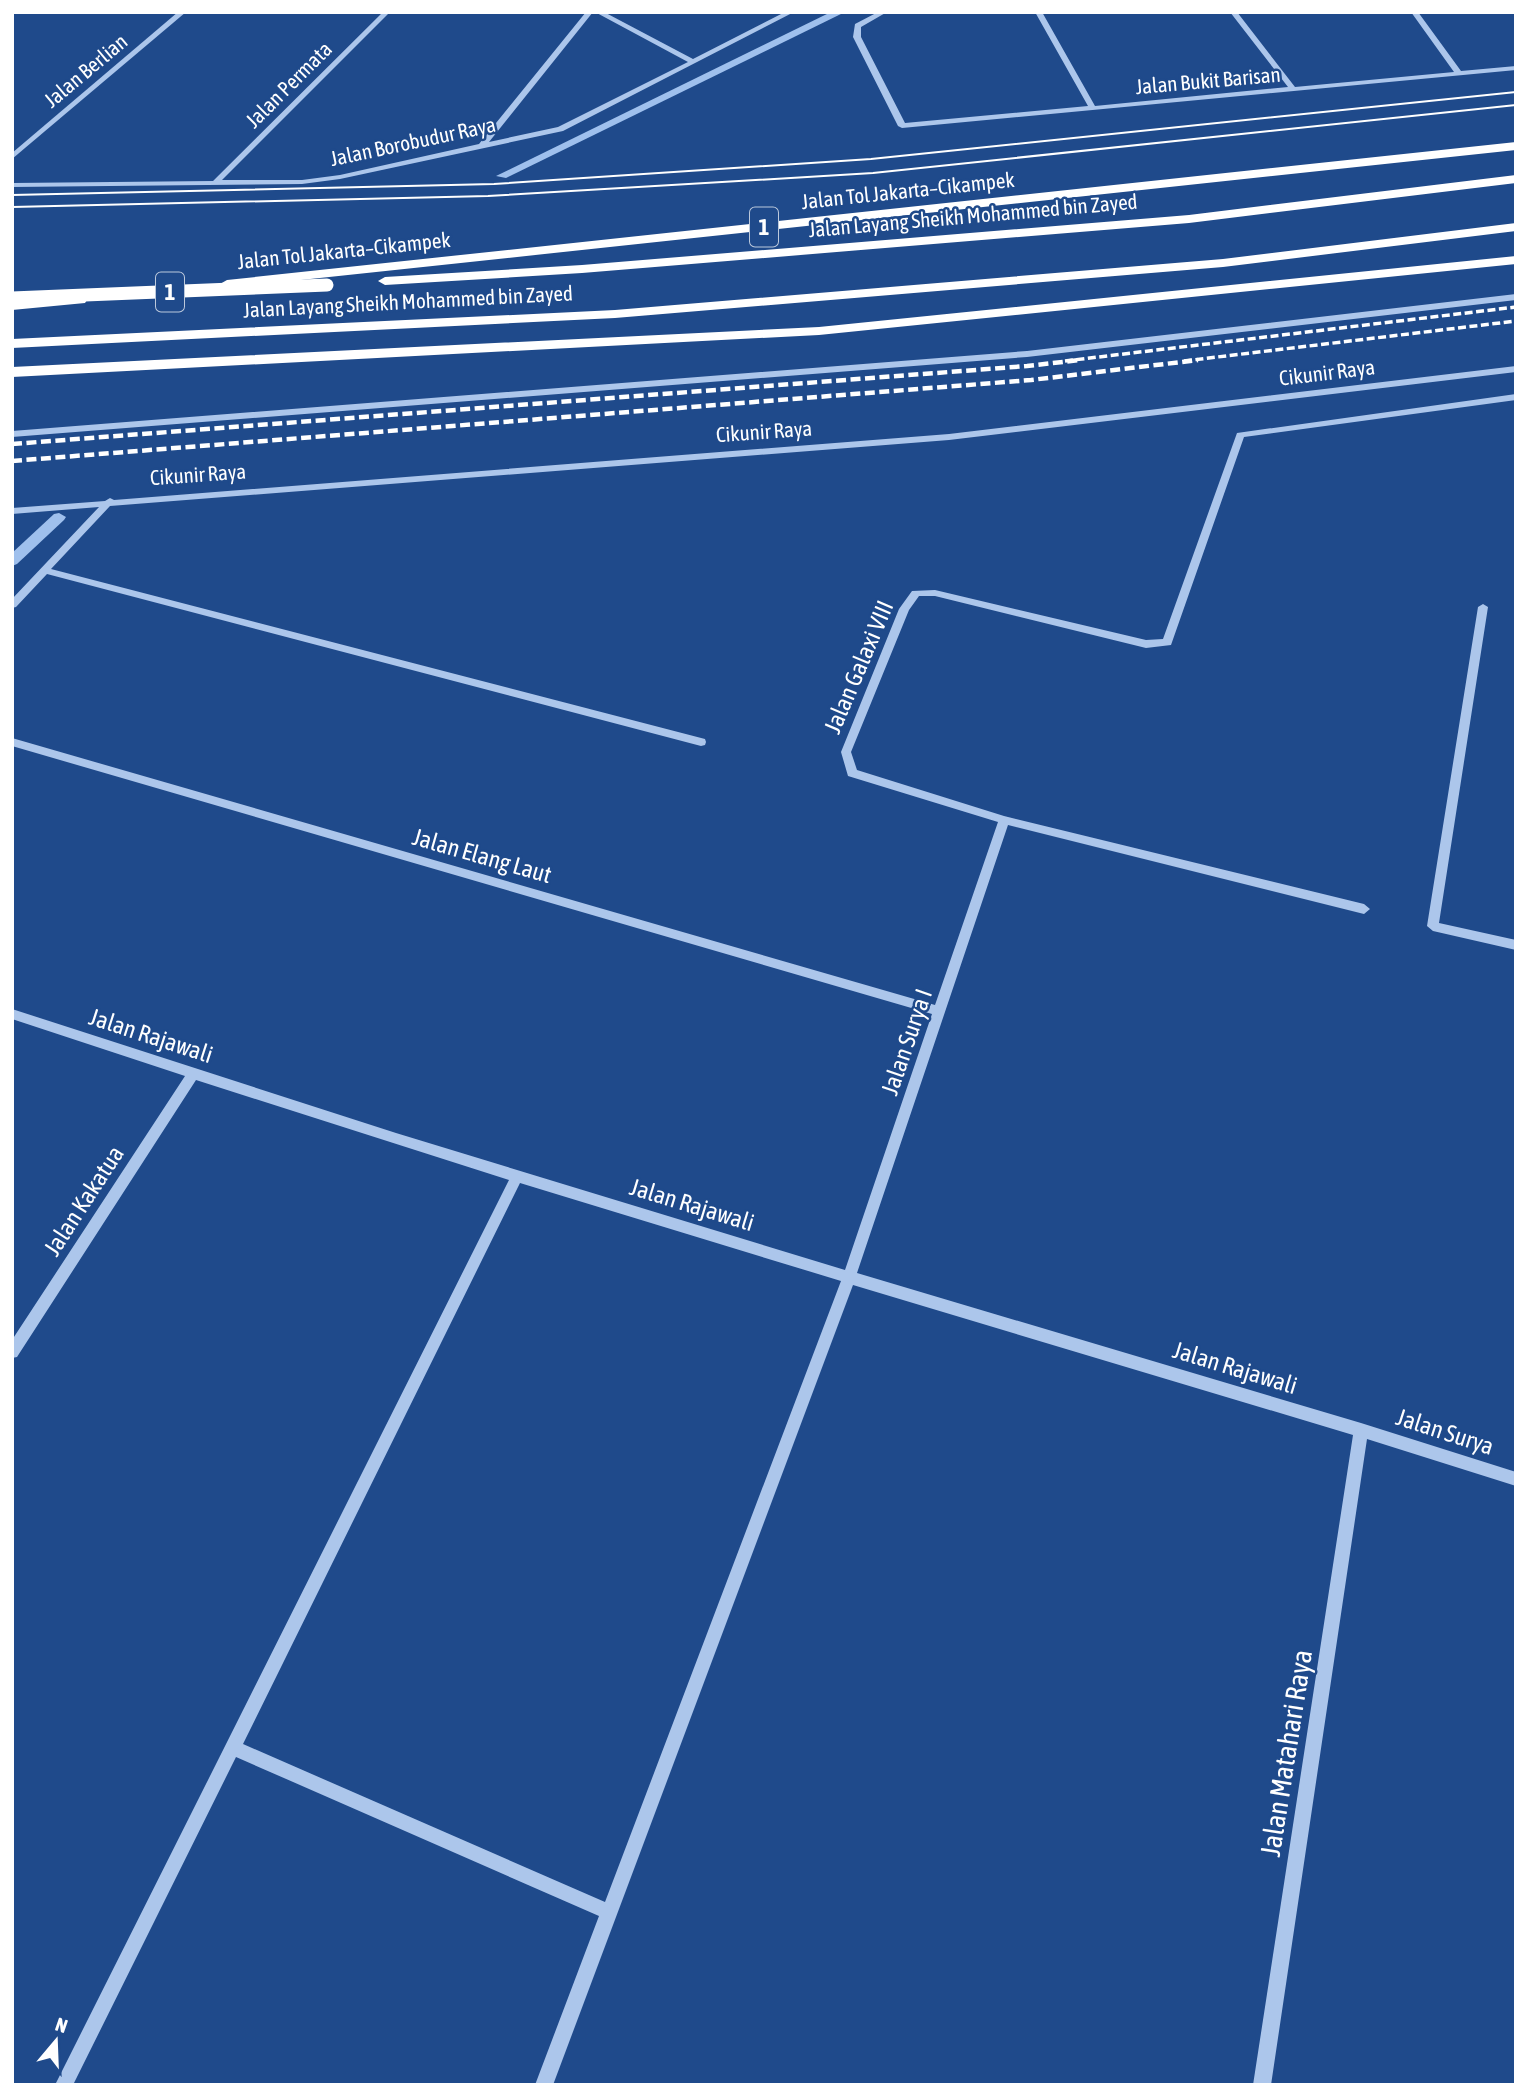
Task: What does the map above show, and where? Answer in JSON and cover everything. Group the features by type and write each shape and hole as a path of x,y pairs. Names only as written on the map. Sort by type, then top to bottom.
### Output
{"highway":[{"name":"Jalan Tol Jakarta–Cikampek","path":"12,306 1516,146"},
{"name":"Jalan Layang Sheikh Mohammed bin Zayed","path":"12,298 327,285 582,269 1189,219 1516,179"},
{"name":"Jalan Layang Sheikh Mohammed bin Zayed","path":"12,344 615,314 1223,263 1516,227"},
{"path":"12,372 818,331 1516,260"}],"street":[{"name":"Jalan Berlian","path":"12,157 183,12"},
{"name":"Jalan Permata","path":"216,182 387,12"},
{"path":"482,146 590,12"},
{"path":"597,12 694,62"},
{"name":"Jalan Borobudur Raya","path":"12,185 302,182 340,177 560,129 791,12"},
{"name":"Jalan Bukit Barisan","path":"884,12 858,26 857,37 902,126 1516,68"},
{"path":"1038,12 1093,109"},
{"path":"1233,12 1294,90"},
{"path":"1414,12 1459,74"},
{"path":"12,433 1027,354 1516,297"},
{"name":"Cikunir Raya","path":"12,511 110,501 950,437 1516,369"},
{"path":"1167,642 1240,435 1516,397"},
{"path":"12,605 110,501"},
{"path":"46,571 701,742"},
{"name":"Jalan Galaxi VIII","path":"1004,820 852,773 846,752 904,609 916,593 935,593 1146,644 1167,642"},
{"path":"1483,607 1433,926 1516,946"},
{"name":"Jalan Elang Laut","path":"12,741 939,1011"},
{"path":"1004,820 1364,909"},
{"name":"Jalan Surya I","path":"544,2085 849,1277 1004,820"},
{"name":"Jalan Rajawali","path":"12,1014 193,1074 518,1175 1361,1430"},
{"name":"Jalan Kakatua","path":"12,1352 193,1074"},
{"path":"64,2085 518,1175"},
{"name":"Jalan Surya","path":"1361,1430 1516,1479"},
{"name":"Jalan Matahari Raya","path":"1262,2085 1361,1430"},
{"path":"232,1747 609,1912"}],"waterway":[{"path":"502,176 840,12"},
{"path":"12,561 59,517"}],"tram line":[{"path":"12,195 494,184 871,159 1516,92"},
{"path":"12,207 488,196 873,173 1516,105"}],"railway":[{"path":"1065,361 1516,307"},
{"path":"1184,361 1516,321"},
{"path":"12,444 1080,360"},
{"path":"12,461 1031,380 1198,360"}]}
